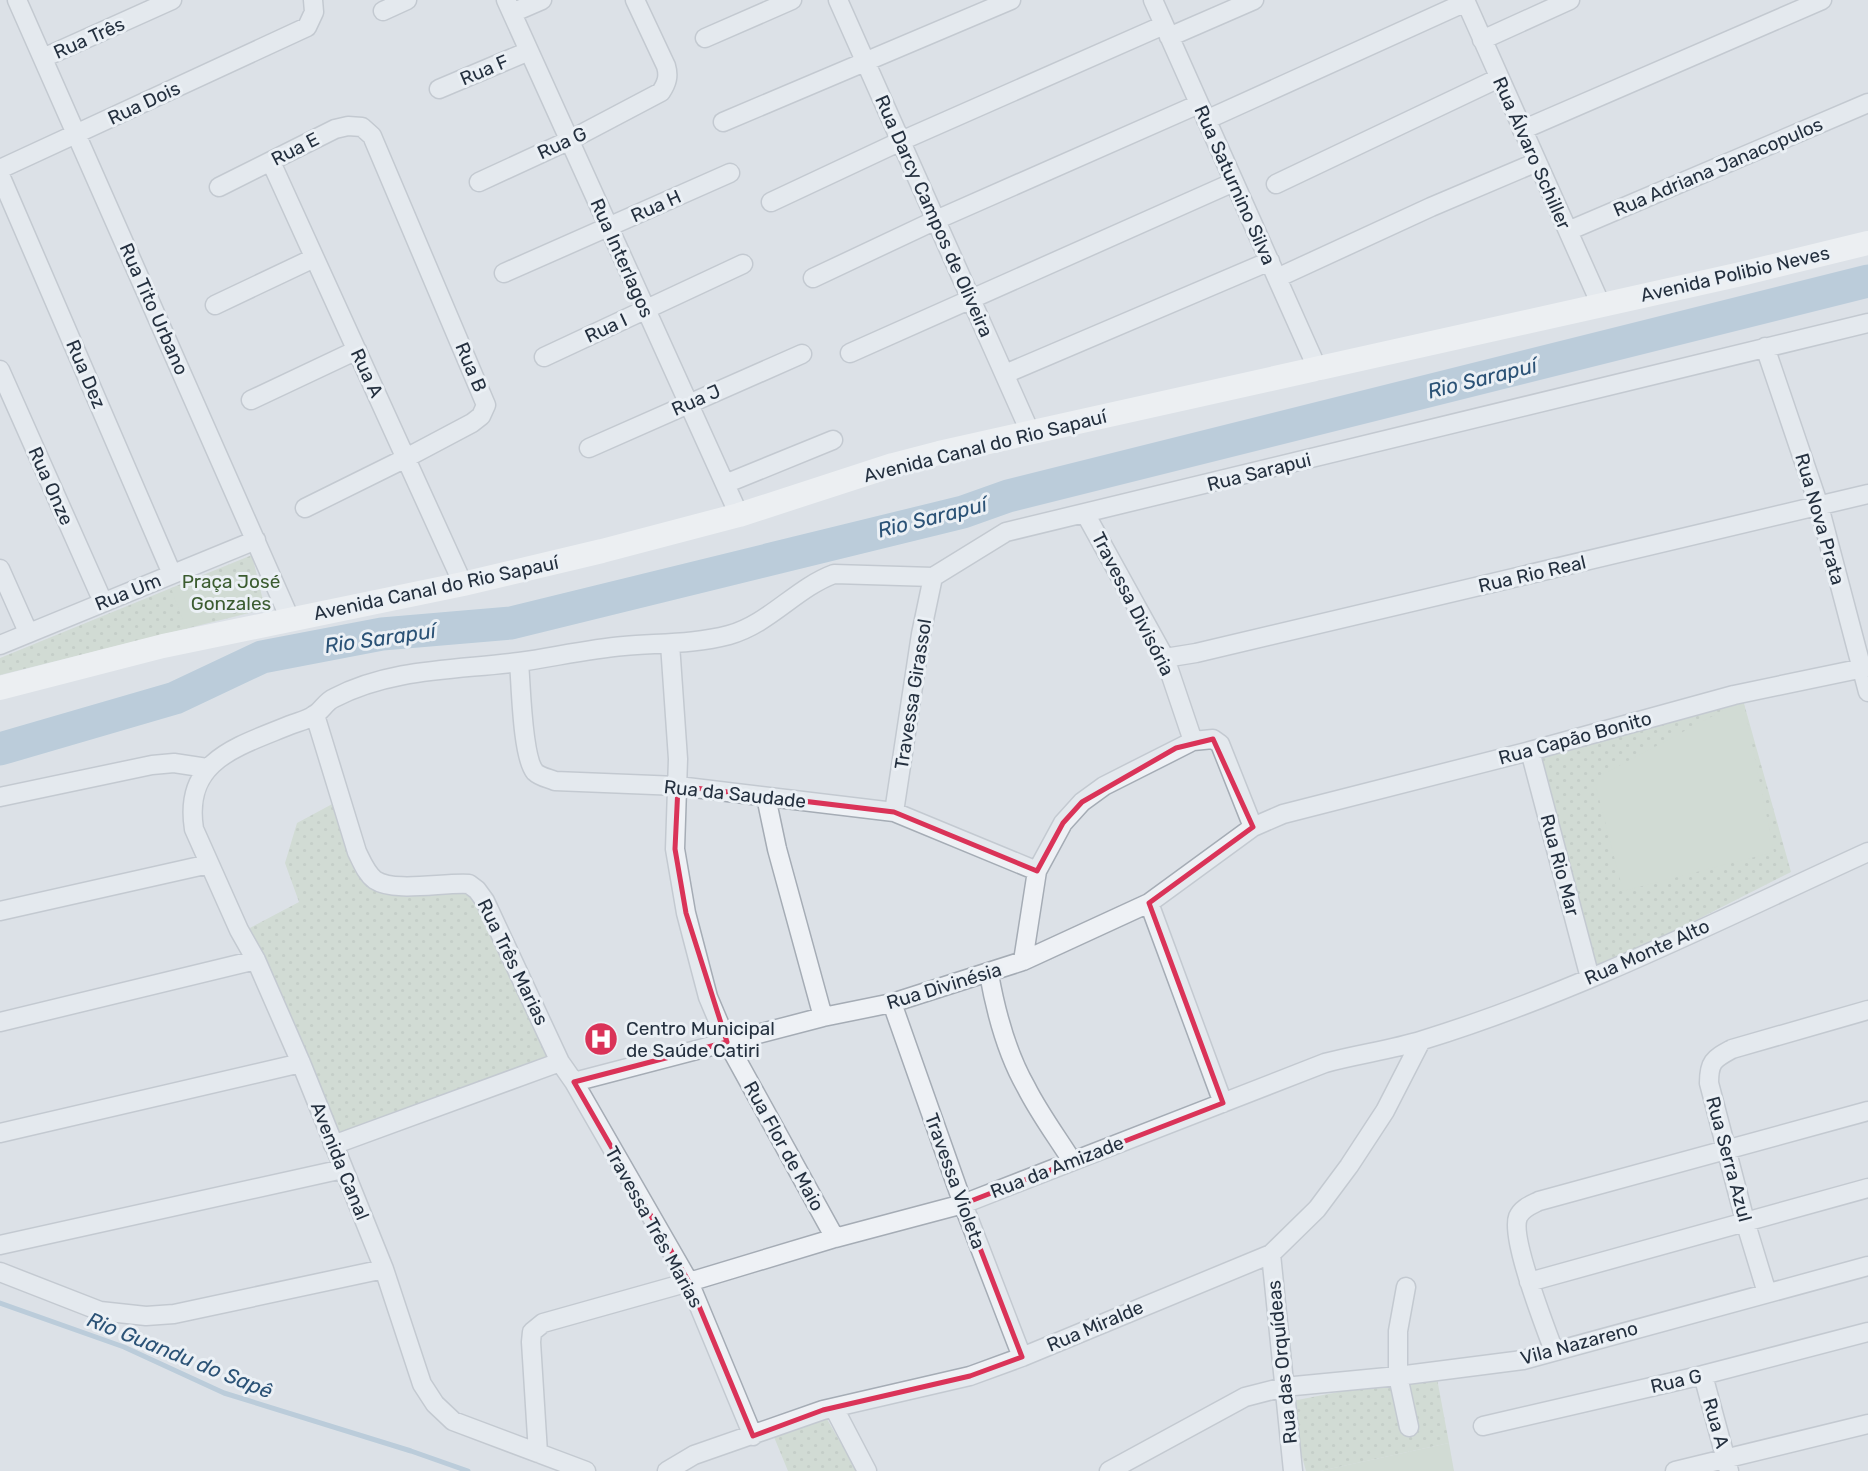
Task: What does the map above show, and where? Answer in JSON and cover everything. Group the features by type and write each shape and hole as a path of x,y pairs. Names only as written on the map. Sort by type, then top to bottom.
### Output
{"street":[{"name":"Rua Tito Urbano","path":"17,0 290,619"},
{"name":"Rua Três","path":"43,58 172,0"},
{"name":"Rua Dois","path":"0,169 307,27 314,12 313,0"},
{"path":"383,11 407,0"},
{"path":"509,7 542,0"},
{"name":"Rua G","path":"479,182 662,92 668,74 635,0"},
{"path":"705,38 792,0"},
{"name":"Rua Darcy Campos de Oliveira","path":"838,0 1030,432"},
{"path":"723,122 1011,0"},
{"name":"Rua Saturnino Silva","path":"1153,0 1318,370"},
{"path":"771,202 901,141 1167,31 1254,0"},
{"path":"1482,40 1570,0"},
{"path":"1522,130 1822,0"},
{"path":"813,278 936,220 1203,112 1465,1"},
{"name":"Rua Álvaro Schiller","path":"1465,1 1601,305"},
{"name":"Rua Interlagos","path":"509,7 739,515"},
{"name":"Rua F","path":"439,89 529,51"},
{"path":"1276,184 1499,78"},
{"name":"Rua Adriana Janacopulos","path":"1567,231 1868,103"},
{"name":"Rua E","path":"219,187 335,129 362,127 372,136"},
{"name":"Rua B","path":"305,508 472,422 481,416 486,405 372,136"},
{"name":"Rua A","path":"271,162 463,584"},
{"path":"1277,278 1537,162"},
{"name":"Rua H","path":"504,273 730,173"},
{"name":"Rua Dez","path":"0,175 172,574"},
{"path":"850,353 1234,182"},
{"name":"Avenida Polibio Neves","path":"1601,305 1868,243"},
{"path":"215,305 314,258"},
{"path":"1005,374 1270,261"},
{"name":"Rua I","path":"544,357 743,264"},
{"name":"Avenida Canal do Rio Sapauí","path":"0,688 163,646 463,584 602,551 739,515 893,465 1030,432 1601,305"},
{"name":"Rua Sarapui","path":"933,577 1006,533 1868,323"},
{"name":"Rua Nova Prata","path":"1765,347 1819,506 1865,668 1868,692"},
{"path":"251,400 356,350"},
{"name":"Rua J","path":"589,447 802,354"},
{"name":"Rua Onze","path":"0,370 103,602"},
{"path":"725,484 833,440"},
{"name":"Rua Rio Real","path":"1165,658 1196,653 1868,494"},
{"name":"Travessa Divisória","path":"1086,515 1165,658 1193,741"},
{"name":"Rua Um","path":"0,645 256,540"},
{"path":"0,569 28,632"},
{"path":"0,797 152,765 174,763 207,768 255,739 315,715 331,699 392,677 439,669 519,662 621,646 670,644 731,635 774,613 819,580 834,574 933,577"},
{"name":"Travessa Girassol","path":"894,812 921,634 933,577"},
{"name":"Rua Flor de Maio","path":"670,644 676,713 678,786 674,820 675,849 686,913 708,997 727,1042 835,1238"},
{"name":"Rua da Saudade","path":"519,662 526,739 531,765 537,774 555,781 678,786 894,812 1037,871"},
{"name":"Rua Capão Bonito","path":"1283,814 1530,751 1734,695 1865,668"},
{"name":"Rua Três Marias","path":"315,715 365,870 376,880 390,885 456,883 469,884 477,890 485,901 560,1062"},
{"path":"1023,961 1037,871 1063,823 1083,802 1104,786 1193,741 1213,739 1220,744 1253,827"},
{"name":"Rua Rio Mar","path":"1530,751 1590,978"},
{"name":"Avenida Canal","path":"207,768 197,782 191,813 194,829 301,1063 384,1269 422,1384 435,1404 453,1421 586,1471"},
{"path":"766,797 777,849 823,1017"},
{"name":"Rua Divinésia","path":"574,1082 823,1017 892,1003 989,974 1149,902 1253,827 1283,814"},
{"name":"Rua Monte Alto","path":"1421,1041 1590,978 1868,852"},
{"path":"0,911 209,864"},
{"path":"1149,902 1223,1103"},
{"path":"0,1022 256,960"},
{"path":"989,974 995,1012 1025,1087 1072,1161"},
{"name":"Travessa Violeta","path":"892,1003 963,1204 1022,1357"},
{"name":"Rua Serra Azul","path":"1768,1293 1745,1221 1709,1083 1709,1070 1715,1059 1732,1049 1868,1010"},
{"name":"Rua da Amizade","path":"538,1453 531,1342 535,1328 543,1323 835,1238 963,1204 1325,1063 1421,1041"},
{"name":"Rua Miralde","path":"667,1471 694,1455 834,1408 970,1376 1271,1254 1317,1209 1349,1166 1385,1111 1421,1041"},
{"path":"333,1145 560,1062"},
{"name":"Travessa Três Marias","path":"560,1062 689,1282 753,1436"},
{"path":"0,1133 301,1063"},
{"path":"1554,1351 1529,1282 1516,1221 1527,1206 1539,1200 1868,1111"},
{"path":"0,1245 342,1169"},
{"path":"1529,1282 1868,1188"},
{"name":"Rua das Orquídeas","path":"1271,1254 1293,1471"},
{"name":"Vila Nazareno","path":"1109,1471 1245,1397 1284,1387 1523,1360 1868,1266"},
{"path":"0,1272 100,1311 145,1317 174,1314 384,1269"},
{"path":"1406,1287 1398,1331 1398,1376 1409,1427"},
{"name":"Rua G","path":"1483,1426 1703,1375 1868,1332"},
{"name":"Rua A","path":"1703,1375 1728,1465"},
{"path":"834,1408 867,1471"},
{"path":"1675,1471 1728,1465 1868,1424"}],"highlighted area":[{"path":"1213,739 1253,827 1149,903 1223,1103 963,1204 1022,1357 970,1376 823,1410 753,1436 689,1282 574,1082 727,1042 686,913 675,849 678,786 894,812 1037,871 1063,823 1082,802 1176,748"}],"green space":[{"name":"Praça José Gonzales","path":"252,555 265,609 0,675 0,658"},
{"path":"241,571 247,604 186,629 171,588"},
{"path":"1743,700 1791,872 1592,973 1537,754"},
{"path":"1743,700 1774,852 1623,891 1594,779"},
{"path":"336,802 369,880 459,887 484,902 555,1058 336,1140 248,929 299,902 285,863 297,823"},
{"path":"1436,1373 1449,1443 1320,1471 1306,1471 1287,1402"},
{"path":"824,1414 857,1471 788,1471 774,1437"},
{"path":"1449,1443 1454,1471 1320,1471"}],"waterway":[{"name":"Rio Sarapuí","path":"0,749 175,698 262,657 382,634 511,623 963,512 1008,496 1868,281"},
{"name":"Rio Guandu do Sapê","path":"0,1303 124,1347 224,1393 468,1471"}],"place":[{"name":"Centro Municipal de Saúde Catiri","path":"601,1039"}]}
